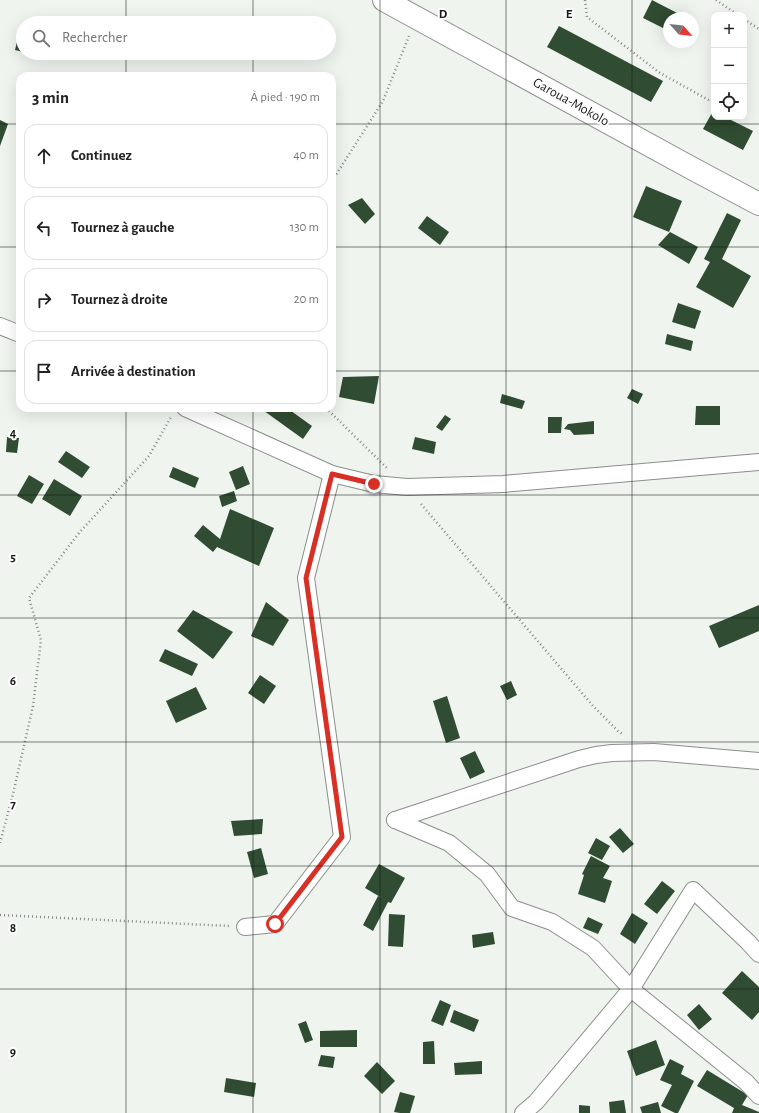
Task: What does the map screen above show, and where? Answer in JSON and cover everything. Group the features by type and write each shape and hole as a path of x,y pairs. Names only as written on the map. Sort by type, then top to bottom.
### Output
{"main road":[{"name":"Garoua-Mokolo","path":"384,0 759,204"}],"street":[{"path":"0,326 16,332"},
{"path":"180,412 332,474 374,484 406,487 503,484 759,462"},
{"path":"245,927 275,924 342,837 306,578 332,474"},
{"path":"759,761 654,752 596,755 579,759 395,820 449,843 487,874 512,908 552,922 593,948 632,989 746,1082 759,1096"},
{"path":"523,1113 536,1102 632,989 693,890 759,954"}],"path":[{"path":"585,0 587,17 660,73 711,101"},
{"path":"716,0 734,12"},
{"path":"747,21 759,28"},
{"path":"336,175 383,101 410,36 404,31"},
{"path":"0,843 33,706 41,640 29,598 79,533 149,456 177,412"},
{"path":"330,412 406,487 593,706 618,731 654,752"},
{"path":"0,915 245,927"}],"building":[{"path":"652,0 675,12 663,12 663,28 643,18"},
{"path":"559,26 663,81 651,102 547,47"},
{"path":"711,115 711,120 731,120 753,131 743,150 703,129"},
{"path":"0,120 8,124 0,146"},
{"path":"646,186 682,201 669,232 633,217"},
{"path":"362,198 375,214 365,224 348,205"},
{"path":"727,213 741,220 722,259 751,276 733,308 696,287 710,262 704,259"},
{"path":"427,216 449,232 440,245 418,228"},
{"path":"670,232 698,247 689,264 658,245"},
{"path":"678,303 701,311 695,329 672,322"},
{"path":"667,334 693,341 691,351 665,344"},
{"path":"379,376 374,404 339,397 343,377"},
{"path":"632,389 643,394 638,404 627,398"},
{"path":"502,394 525,401 522,409 500,403"},
{"path":"696,406 720,406 720,425 695,425"},
{"path":"266,412 293,412 312,426 303,439"},
{"path":"445,415 451,419 442,431 436,427"},
{"path":"548,417 562,417 561,433 548,433"},
{"path":"594,421 594,434 574,435 570,430 564,429 568,424"},
{"path":"7,437 19,438 17,453 6,452"},
{"path":"415,437 436,442 434,454 412,449"},
{"path":"66,451 90,467 82,478 58,462"},
{"path":"243,466 250,484 236,490 229,472"},
{"path":"173,467 199,478 195,488 169,477"},
{"path":"29,475 44,484 32,504 17,496"},
{"path":"54,479 82,496 70,516 42,499"},
{"path":"234,491 237,501 222,507 219,496"},
{"path":"230,509 274,528 259,566 217,547 213,552 194,536 203,525 220,539"},
{"path":"266,602 289,620 273,646 251,636"},
{"path":"759,605 759,631 719,648 709,626"},
{"path":"193,610 233,632 213,659 177,631"},
{"path":"165,649 198,664 192,676 159,661"},
{"path":"260,675 276,686 264,704 248,693"},
{"path":"511,681 517,695 507,700 500,686"},
{"path":"196,687 207,709 176,723 166,701"},
{"path":"447,696 460,738 446,743 433,701"},
{"path":"475,751 485,772 470,779 460,758"},
{"path":"263,819 262,834 234,836 231,821"},
{"path":"620,828 634,844 623,853 609,837"},
{"path":"596,838 610,846 602,860 588,853"},
{"path":"261,848 268,874 254,878 247,852"},
{"path":"591,856 610,866 603,878 612,881 605,903 578,894 584,875 582,874"},
{"path":"379,864 405,878 391,903 388,902 373,931 363,925 378,896 382,898 365,888"},
{"path":"662,881 675,891 657,914 644,904"},
{"path":"632,913 648,923 635,944 620,934"},
{"path":"389,914 405,915 403,947 388,946"},
{"path":"588,917 603,924 598,934 583,928"},
{"path":"493,932 495,944 473,948 472,935"},
{"path":"742,971 759,987 759,1012 752,1020 722,993"},
{"path":"440,1000 451,1005 443,1026 431,1021"},
{"path":"699,1004 712,1019 699,1030 687,1015"},
{"path":"454,1010 479,1020 474,1032 450,1022"},
{"path":"306,1021 313,1040 305,1043 298,1024"},
{"path":"357,1030 357,1047 320,1047 320,1031"},
{"path":"656,1040 665,1065 636,1076 627,1051"},
{"path":"434,1041 435,1064 423,1064 423,1042"},
{"path":"321,1055 335,1057 333,1068 318,1066"},
{"path":"670,1059 684,1066 681,1074 694,1081 678,1113 661,1106 672,1085 660,1080"},
{"path":"482,1061 482,1074 455,1075 454,1063"},
{"path":"377,1062 395,1081 382,1094 364,1076"},
{"path":"707,1070 748,1095 742,1105 759,1113 732,1113 734,1108 697,1086"},
{"path":"226,1078 256,1083 254,1097 224,1092"},
{"path":"400,1092 415,1096 410,1113 394,1112"},
{"path":"624,1100 626,1113 610,1113 609,1102"},
{"path":"658,1102 661,1113 642,1113 640,1107"},
{"path":"579,1105 590,1106 590,1113 579,1113"}],"route":[{"path":"275,924 342,837 306,578 332,474 374,484"}]}
